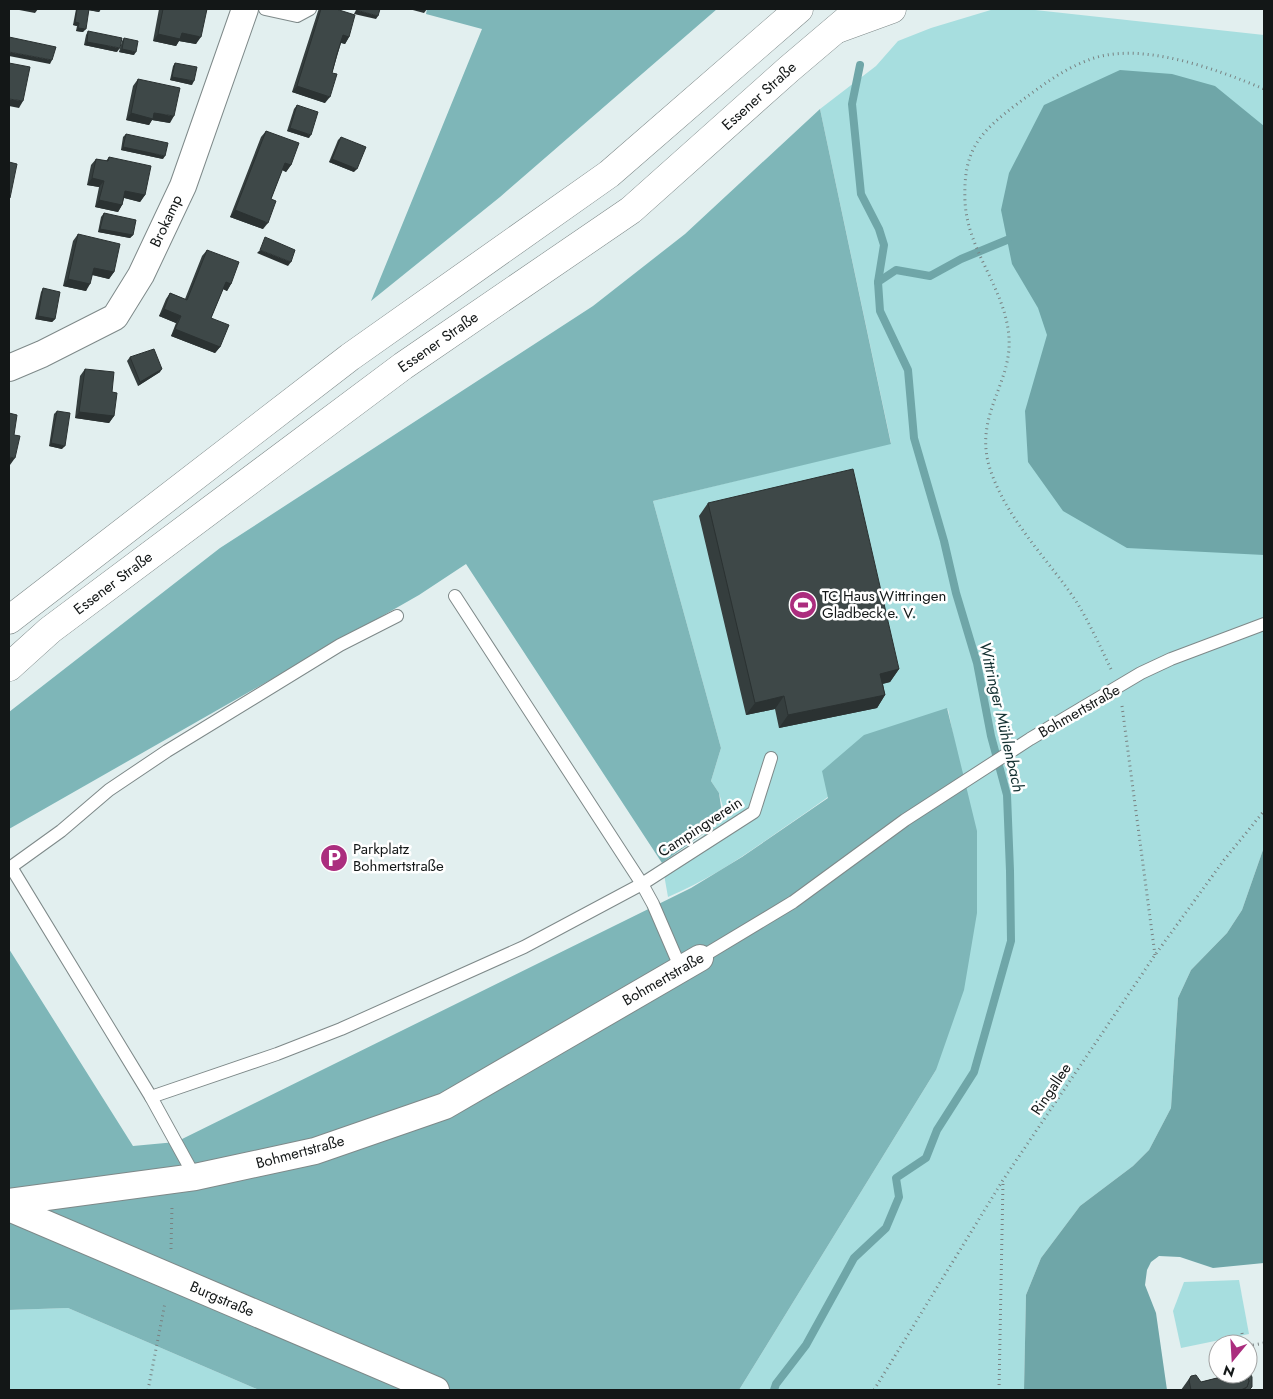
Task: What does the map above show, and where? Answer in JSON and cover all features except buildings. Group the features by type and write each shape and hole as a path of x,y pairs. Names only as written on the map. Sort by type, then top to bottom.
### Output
{"main road":[{"path":"9,620 350,357 609,174 800,9"},
{"name":"Essener Straße","path":"9,667 50,630 403,366 631,210 861,9"},
{"path":"837,28 892,9"}],"street":[{"name":"Brokamp","path":"9,368 42,354 115,317 141,275 183,186 246,9"},
{"name":"Bohmertstraße","path":"9,1202 184,1179 315,1151 445,1106 690,964"},
{"name":"Burgstraße","path":"9,1208 436,1390"}],"lane":[{"path":"265,9 285,11 297,16 310,9"},
{"path":"455,596 642,884 690,964"},
{"path":"184,1179 151,1097 11,867 62,831 109,790 167,751 340,644 397,616"},
{"name":"Bohmertstraße","path":"690,964 793,902 905,820 1030,739 1141,673 1170,659 1264,624"},
{"name":"Campingverein","path":"151,1097 277,1054 341,1029 524,947 642,884 754,812 771,758"}],"path":[{"path":"1155,955 1120,687 1076,602 1012,513 998,490 990,467 986,446 987,424 1009,358 1009,338 1003,307 983,265 967,218 965,201 969,163 974,147 982,133 995,120 1052,78 1086,60 1108,54 1131,54 1192,62 1264,89"},
{"name":"Ringallee","path":"874,1390 1003,1180 1155,955 1224,860 1264,811"},
{"path":"148,1390 170,1277 184,1179"},
{"path":"999,1390 1003,1180"}],"shaded area":[{"path":"427,9 717,9 500,197 371,301 482,29 426,14"},
{"path":"994,9 1026,9 1264,35 1264,847 1242,910 1227,933 1191,970 1178,998 1171,1108 1149,1150 1133,1166 1080,1206 1041,1258 1026,1295 1024,1390 739,1390 936,1070 957,755 948,709 845,785 754,848 712,875 668,897 662,863 703,836 723,807 719,793 711,781 721,748 653,501 891,443 820,109 876,66 898,41 931,28"},
{"path":"1120,70 1172,74 1215,86 1264,126 1264,555 1127,548 1063,511 1028,462 1025,411 1047,335 1038,308 1012,264 1001,210 1009,173 1044,105"},
{"path":"820,109 891,444 653,501 721,748 711,781 719,793 723,820 662,863 466,564 419,595 9,829 9,712 220,548 593,306 685,234"},
{"path":"947,708 977,831 977,913 964,990 936,1070 739,1390 259,1390 68,1308 9,1310 9,949 133,1146 176,1142 691,888 742,857 828,798 822,771 864,735"},
{"path":"1264,847 1264,1263 1213,1268 1180,1257 1159,1256 1151,1262 1147,1270 1145,1285 1156,1313 1167,1390 1024,1390 1026,1295 1041,1258 1080,1206 1133,1166 1149,1150 1171,1108 1178,998 1191,970 1227,933 1242,910"},
{"path":"1239,1280 1249,1334 1208,1334 1208,1342 1181,1348 1173,1311 1184,1282"},
{"path":"68,1308 259,1390 9,1390 9,1310"}],"waterway":[{"path":"860,65 852,104 861,194 879,229 884,245 878,282"},
{"name":"Wittringer Mühlenbach","path":"774,1390 776,1384 806,1345 854,1258 886,1228 899,1197 896,1178 926,1158 937,1130 974,1072 1011,941 1007,795 991,736 977,663 914,438 908,370 880,311 878,282 896,270 930,276 961,259 1007,240"}],"place":[{"name":"TC Haus Wittringen Gladbeck e. V.","path":"803,605"},
{"name":"Parkplatz Bohmertstraße","path":"334,858"}]}
